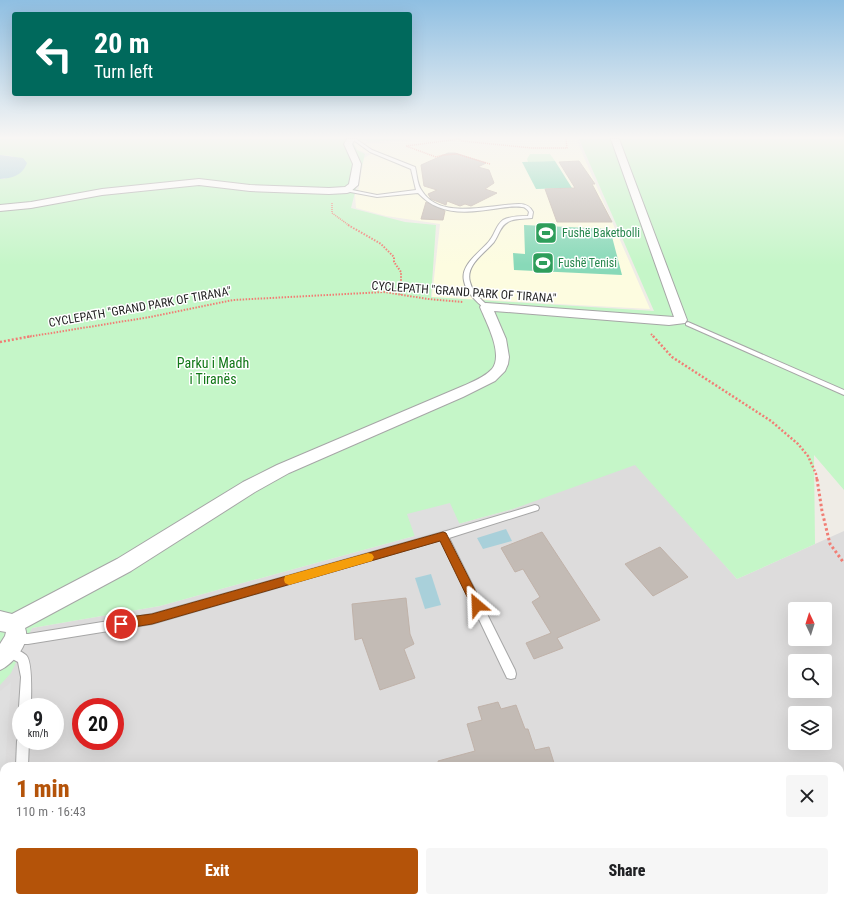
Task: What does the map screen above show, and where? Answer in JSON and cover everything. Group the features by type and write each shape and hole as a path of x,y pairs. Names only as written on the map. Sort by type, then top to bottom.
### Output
{"street":[{"path":"0,208 31,205 102,192 199,182 250,188 317,191 347,190 353,185 354,181"},
{"path":"6,645 124,566 220,507 249,487 283,469 458,394 481,383 497,373 504,356 500,341 484,305 685,322 631,181"}],"lane":[{"path":"416,181 418,191 425,200 459,211 516,205 524,205 529,208 531,212 530,217 512,218 506,220 499,226 492,240 469,264 466,271 466,280 469,289 484,305"},
{"path":"347,190 377,196 418,191"},
{"path":"685,322 844,393"},
{"path":"6,645 28,639 152,619 443,536 535,508"},
{"path":"443,536 511,674"},
{"path":"6,645 23,659 26,677 25,698"},
{"path":"22,762 23,750"}],"path":[{"path":"317,191 326,194 332,203 332,213 342,222 383,246 390,255 394,257 395,263 401,274 401,295"},
{"name":"CYCLEPATH \"GRAND PARK OF TIRANA\"","path":"0,342 37,334 152,317 223,301 384,292 428,299 484,305"},
{"path":"640,319 652,336 672,357 771,421 798,444 808,456 816,474 822,511 830,544 844,563"}],"shaded area":[{"path":"360,181 594,181 650,309 432,297 440,224 386,216 356,208 355,195 358,191"},
{"path":"635,462 737,579 844,531 844,762 0,762 0,670 32,628 160,606 513,509 584,480"},
{"path":"450,503 460,525 415,537 407,514"},
{"path":"11,682 5,762 0,762 0,691"}],"green space":[{"name":"Parku i Madh i Tiranës","path":"0,181 358,181 351,208 405,222 436,225 431,297 654,311 597,181 844,181 844,490 814,455 815,544 737,579 635,465 513,509 160,606 32,628 11,673 0,685"},
{"path":"532,181 568,181 572,188 536,189"},
{"path":"524,225 610,229 622,275 514,270 513,253 525,254"}],"water":[{"path":"506,529 512,541 483,549 477,538"},
{"path":"431,574 441,605 425,609 415,578"}],"building":[{"path":"423,181 493,181 494,183 485,189 497,193 471,206 465,204 460,206 447,201 446,205 431,199 428,194 437,190 424,186"},
{"path":"571,181 593,181 595,184 592,184 612,222 557,222 545,189 575,188"},
{"path":"426,202 445,211 443,220 421,219"},
{"path":"542,532 600,620 557,638 563,648 534,659 526,643 551,633 532,602 540,597 523,569 515,572 501,548"},
{"path":"660,547 688,577 653,596 625,564"},
{"path":"406,598 410,634 414,644 404,649 415,678 380,690 362,638 355,640 352,604"},
{"path":"498,702 501,709 516,705 525,729 528,729 535,750 549,747 554,762 438,762 475,751 467,724 482,720 478,707"}],"slow traffic":[{"path":"289,580 368,557"}],"place":[{"name":"Fushë Baketbolli","path":"546,233"},
{"name":"Fushë Tenisi","path":"543,263"}],"route":[{"path":"121,624 152,619 443,536 477,605"}]}
